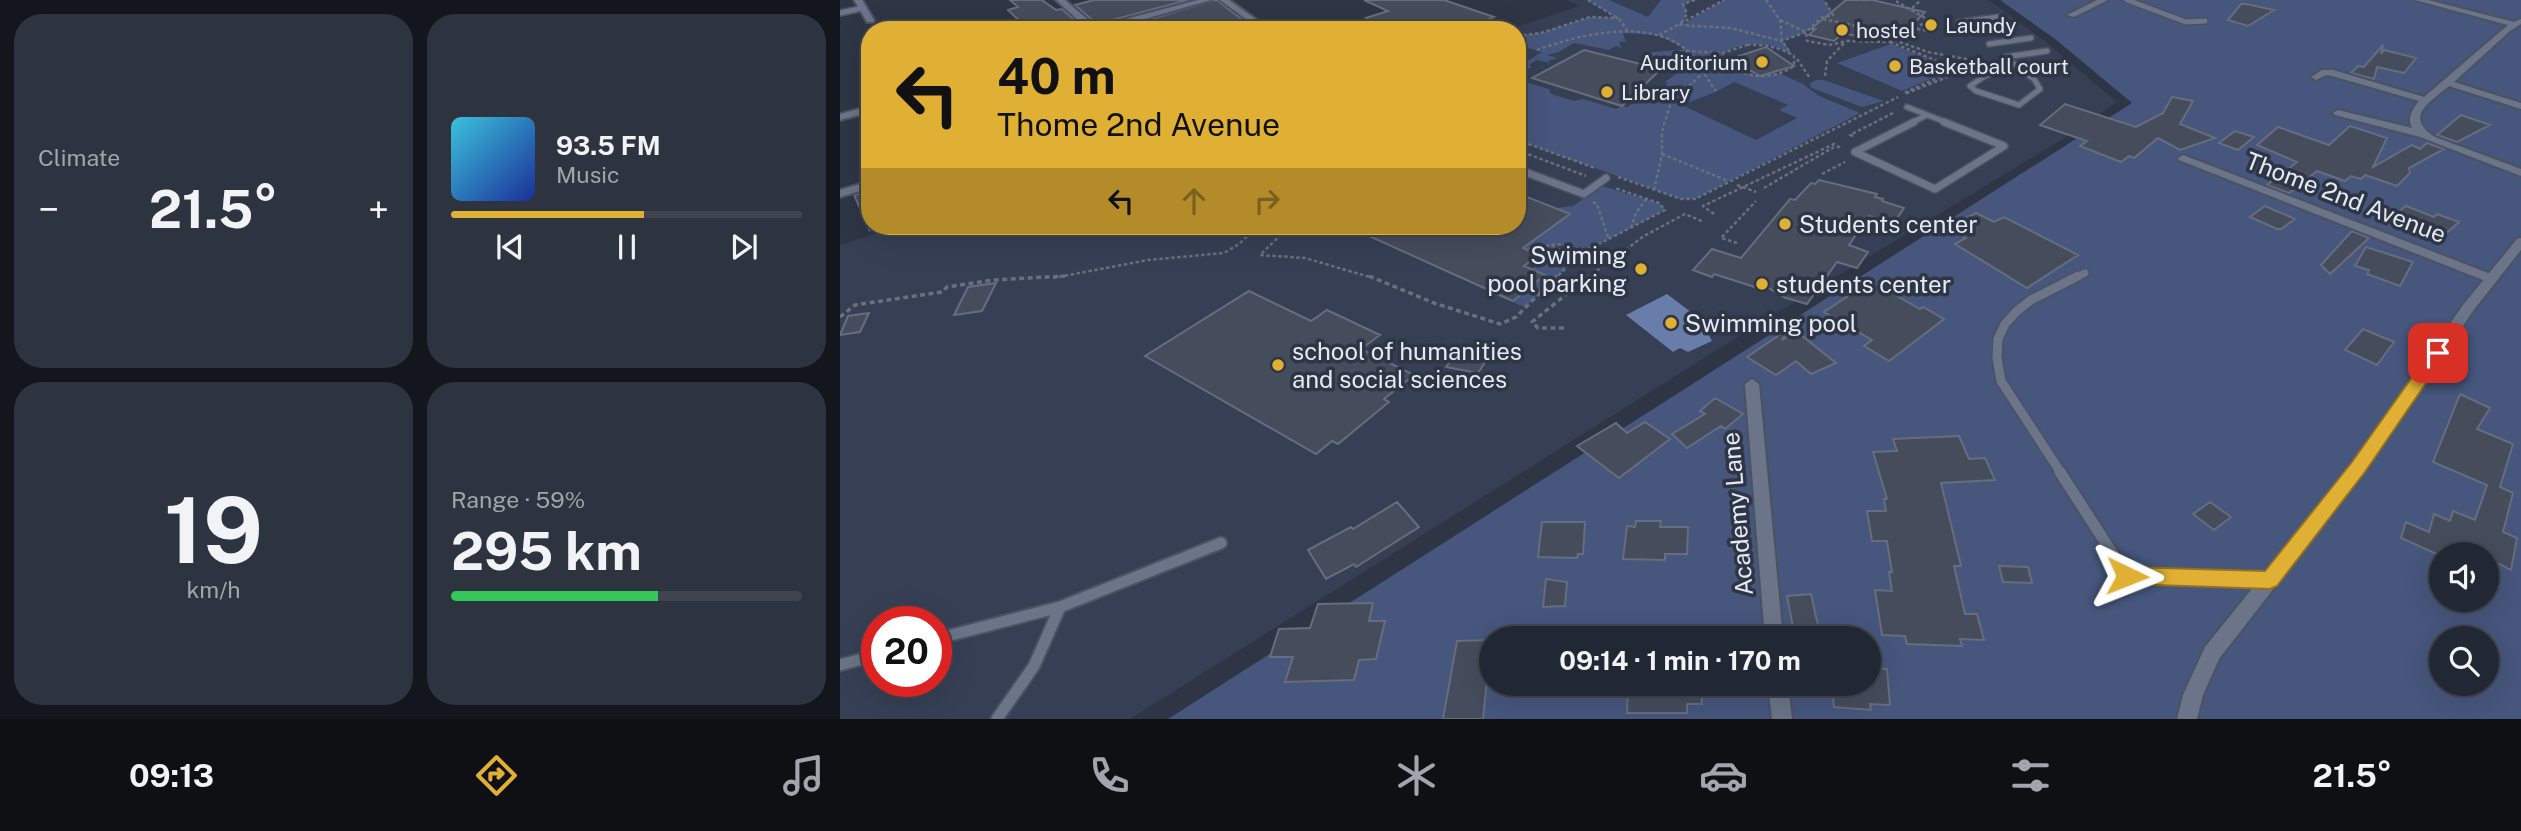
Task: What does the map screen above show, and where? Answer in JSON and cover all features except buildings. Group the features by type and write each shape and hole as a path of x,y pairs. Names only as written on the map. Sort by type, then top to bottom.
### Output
{"street":[{"path":"1063,0 1085,21"},
{"path":"1128,21 1207,0"},
{"path":"1224,0 1252,21"},
{"path":"2419,0 2517,25"},
{"path":"2071,15 2101,1"},
{"path":"861,4 870,20"},
{"path":"2422,134 2414,126 2418,108 2517,25"},
{"path":"2316,76 2325,72 2333,73 2426,100"},
{"path":"2448,83 2521,106"},
{"path":"840,117 861,111"},
{"path":"2338,113 2422,134 2521,173"},
{"name":"Thome 2nd Avenue","path":"2183,158 2492,279"},
{"path":"840,194 861,187"},
{"path":"2187,719 2193,695 2212,653 2359,467 2468,308 2521,242"},
{"name":"Academy Lane","path":"1752,384 1773,626"},
{"path":"1780,696 1782,719"}],"lane":[{"path":"2088,0 2101,1"},
{"path":"2127,0 2186,22 2205,21"},
{"path":"840,13 861,4"},
{"path":"1959,22 1998,17"},
{"path":"1974,32 2011,28"},
{"path":"1989,44 2031,38"},
{"path":"2005,57 2047,51"},
{"path":"2014,64 1985,76 1970,86 1985,95 2019,105 2040,89 2034,79 2021,70"},
{"path":"1907,107 1927,115 2004,146 1934,189 1856,152 1927,115"},
{"path":"1526,172 1584,194 1593,183 1605,175"},
{"path":"2085,273 2021,306 2006,320 1996,351 2001,381 2127,576 2270,580"},
{"path":"952,635 1060,607 1221,543"},
{"path":"997,719 1031,677 1043,655 1060,607"},
{"path":"840,665 861,659"}],"path":[{"path":"1588,0 1618,18 1629,33"},
{"path":"1680,24 1687,14 1683,4 1695,0"},
{"path":"1659,35 1724,0"},
{"path":"1766,0 1780,20 1782,41 1810,78"},
{"path":"1680,24 1730,28 1782,41 1806,32 1821,18 1833,15 1824,0"},
{"path":"1806,32 1807,41 1829,45 1847,41 1881,44 1892,41 1917,29 1927,19 1908,5 1895,0"},
{"path":"1912,8 1921,0"},
{"path":"1597,17 1607,10"},
{"path":"1526,35 1597,17 1618,18"},
{"path":"1821,18 1882,32 1867,43"},
{"path":"1780,20 1806,32"},
{"path":"1917,29 1935,32"},
{"path":"1537,50 1559,40 1629,33 1659,35 1686,51 1716,91"},
{"path":"1825,76 1826,61 1847,41"},
{"path":"1892,41 1923,47"},
{"path":"1892,41 1957,69 1905,91 1903,95"},
{"path":"1686,51 1723,53 1747,44 1770,46 1787,51 1796,61 1793,68 1785,72 1753,75 1730,69 1723,64 1723,53"},
{"path":"1617,176 1681,199 1695,199 1860,113 1962,71 1966,59 1928,52 1913,46"},
{"path":"1654,190 1662,154 1662,131 1671,102 1703,74"},
{"path":"1853,136 1850,135 1907,107"},
{"path":"1526,144 1605,175"},
{"path":"1714,214 1703,206 1836,146 1764,188"},
{"path":"1526,153 1591,178 1593,183 1660,203 1665,210 1609,240 1581,249 1552,245 1528,249"},
{"path":"1662,154 1729,181"},
{"path":"1737,185 1756,192"},
{"path":"1584,194 1585,198 1597,204 1609,240"},
{"path":"1631,228 1636,213 1646,198"},
{"path":"1737,243 1721,238 1756,201"},
{"path":"1564,328 1538,328 1532,322 1603,264 1662,224 1685,214 1704,222"},
{"path":"840,317 855,305 942,292 947,287 993,280 1057,278 1148,260 1224,253 1248,235"},
{"path":"1281,235 1260,255 1305,258 1361,273 1434,303 1500,324 1516,317 1571,263 1569,256 1552,245"}],"shaded area":[{"path":"1567,0 1989,0 2045,41 2117,102 2061,140 1747,331 1130,719 840,719 840,245 871,235 1526,235 1526,24 1579,6"},
{"path":"1588,0 1609,0 1648,17 1661,0 1695,0 1684,4 1687,10 1683,24 1724,0 1824,0 1833,15 1821,18 1806,32 1782,41 1794,56 1768,45 1750,44 1724,53 1723,64 1730,69 1753,75 1781,74 1803,84 1819,96 1860,113 1695,199 1681,199 1526,143 1526,82 1549,89 1551,94 1574,101 1583,99 1616,109 1665,91 1663,89 1668,83 1665,82 1677,73 1672,71 1674,68 1646,61 1653,56 1644,53 1685,49 1659,35 1623,33 1626,42 1619,42 1622,48 1616,46 1609,50 1574,43 1559,52 1547,55 1558,58 1548,61 1551,63 1537,60 1526,71 1526,62 1542,52 1526,48 1526,35 1541,33 1590,17 1616,18","holes":["1734,82 1788,105 1779,110 1797,118 1756,140 1682,105"]},
{"path":"2000,0 2521,0 2521,719 1168,719 2132,103 2055,39"},
{"name":"Basketball court","path":"1891,44 1954,69 1902,91 1837,63"},
{"path":"1824,80 1884,101 1862,107 1812,88 1809,84"},
{"path":"1602,186 1659,203 1665,210 1591,248 1553,245 1569,256 1571,263 1525,307 1495,295 1537,265 1521,258 1526,244 1519,236 1526,235 1526,231 1557,208 1573,206"},
{"name":"Swimming pool","path":"1667,294 1716,331 1709,335 1712,341 1688,352 1680,348 1673,352 1626,315"}],"place":[{"name":"Laundy","path":"1931,25"},
{"name":"hostel","path":"1842,30"},
{"name":"Auditorium","path":"1762,62"},
{"name":"Basketball court","path":"1895,66"},
{"name":"Library","path":"1607,92"},
{"name":"Students center","path":"1785,224"},
{"name":"Swiming pool parking","path":"1641,269"},
{"name":"students center","path":"1762,284"},
{"name":"Swimming pool","path":"1671,323"},
{"name":"school of humanities and social sciences","path":"1278,365"}],"route":[{"path":"2127,576 2270,580 2359,467 2438,353"}]}
